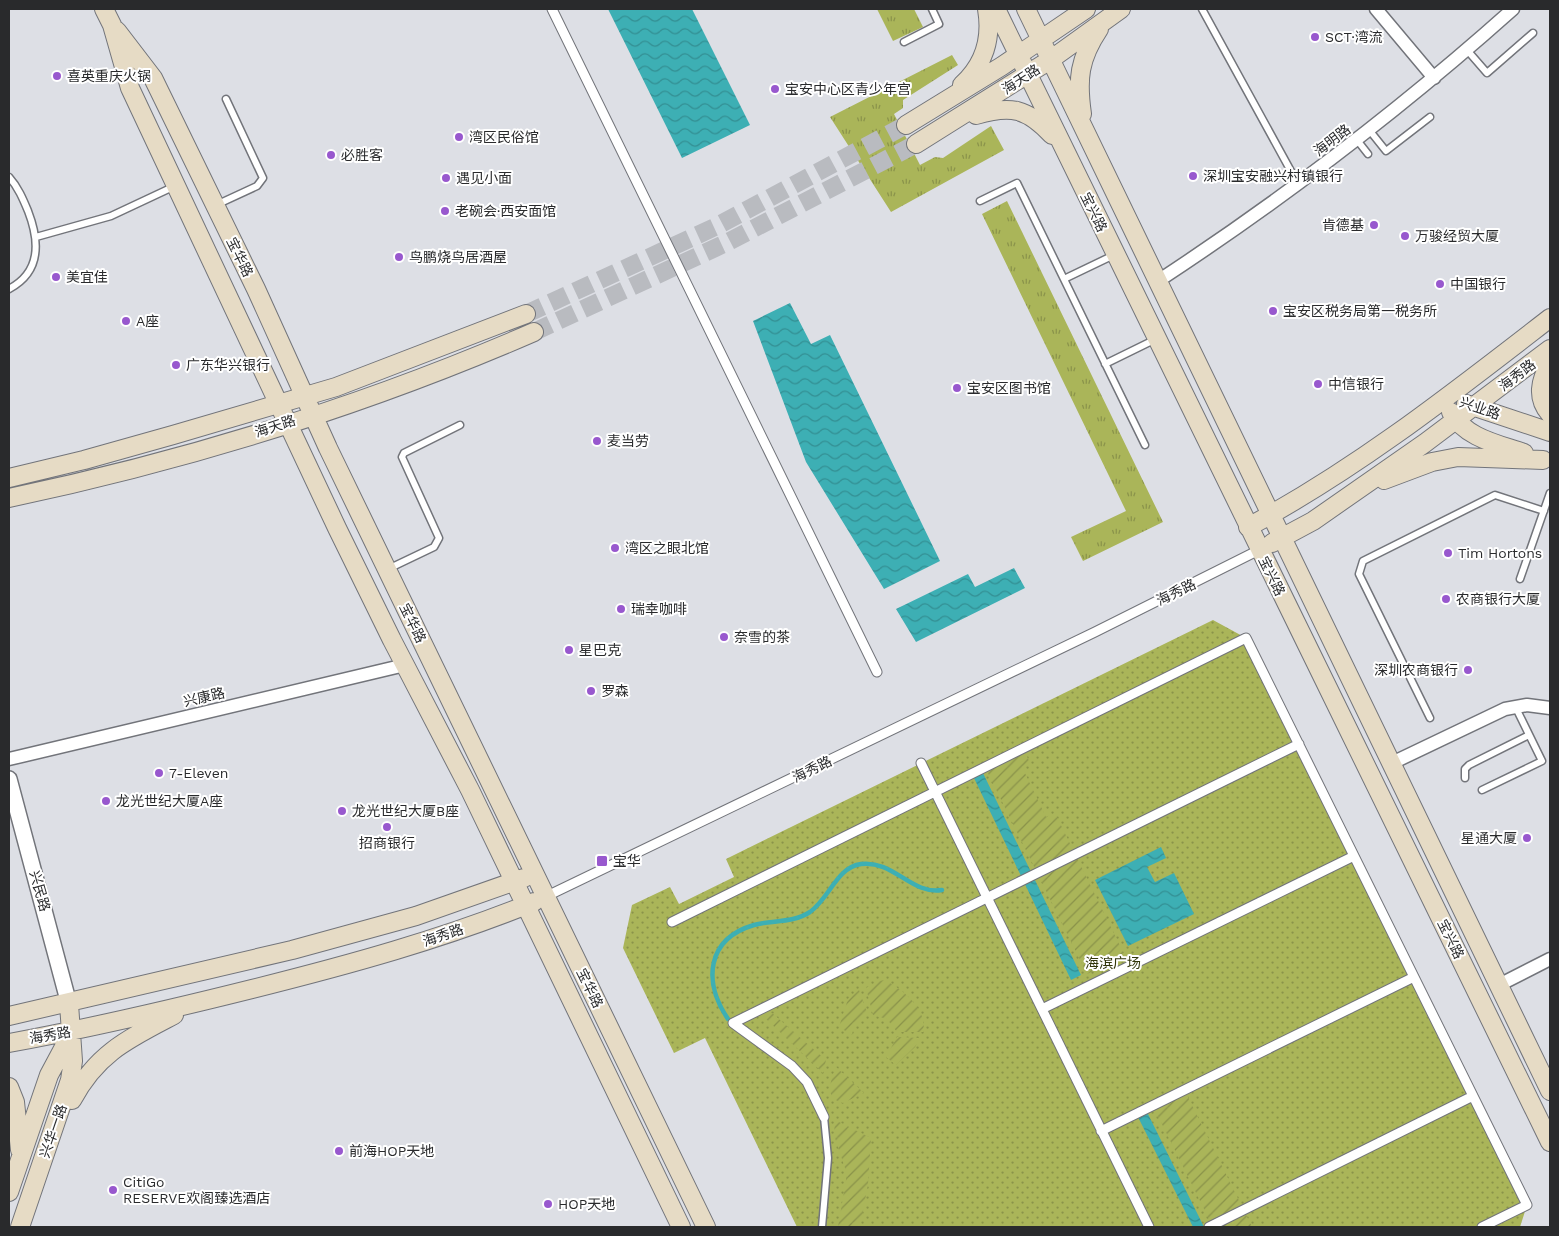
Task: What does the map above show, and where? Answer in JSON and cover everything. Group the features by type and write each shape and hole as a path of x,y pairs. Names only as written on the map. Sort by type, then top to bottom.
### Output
{"main road":[{"name":"宝华路","path":"104,9 112,25 130,88 289,422 337,528 514,882 681,1227"},
{"path":"946,100 971,77 982,59 987,44 987,9"},
{"name":"宝兴路","path":"996,9 1550,1142"},
{"name":"宝兴路","path":"1026,9 1550,1091"},
{"name":"海天路","path":"906,125 1018,55 1086,9"},
{"name":"海天路","path":"916,144 1050,60 1121,9"},
{"path":"1085,132 1079,91 1081,66 1091,42 1104,22"},
{"name":"宝华路","path":"112,25 153,78 306,396 387,570 547,896 706,1227"},
{"path":"958,119 994,110 1018,110 1026,113 1041,124 1062,146"},
{"name":"海天路","path":"9,478 84,460 306,396 390,368 526,314"},
{"name":"海秀路","path":"1248,527 1308,494 1370,453 1550,318"},
{"name":"海天路","path":"9,498 181,454 289,422 429,376 534,332"},
{"name":"海秀路","path":"1259,550 1312,521 1455,420 1550,349"},
{"path":"1550,364 1544,373 1540,392 1550,414"},
{"name":"兴业路","path":"1447,397 1550,432"},
{"name":"兴业路","path":"1447,397 1455,420 1471,433 1547,462"},
{"path":"1351,494 1416,467 1446,459 1474,456 1547,462"},
{"name":"海秀路","path":"9,1016 70,1004 283,952 416,916 536,874"},
{"name":"海秀路","path":"9,1042 72,1031 194,1004 289,980 411,946 525,906 547,896"},
{"path":"283,952 295,954 300,961 300,970 297,975 289,980"},
{"name":"兴华一路","path":"20,1227 70,1080 73,1061 70,1004"},
{"path":"48,1145 82,1081 93,1067 129,1040 194,1004"},
{"path":"584,1028 583,1019 591,1011 598,1012 605,1018"},
{"name":"兴华一路","path":"9,1192 49,1075 72,1031"},
{"path":"9,1087 17,1116 21,1157"}],"street":[{"path":"552,9 877,672"},
{"path":"1376,9 1434,78"},
{"name":"海明路","path":"1158,281 1298,184 1370,131 1467,50 1512,9"},
{"name":"海秀路","path":"547,896 1095,632 1259,550"},
{"path":"672,922 1246,638 1527,1205 1482,1227"},
{"name":"兴康路","path":"9,758 405,665"},
{"path":"1392,763 1493,713 1515,706 1527,705 1550,708"},
{"path":"824,1117 807,1082 792,1066 734,1023 1299,744"},
{"path":"922,763 1149,1227"},
{"name":"兴民路","path":"9,779 70,1004"},
{"path":"1042,1009 1354,856"},
{"path":"1499,985 1550,959"},
{"path":"1101,1131 1414,978"},
{"path":"1209,1227 1473,1096"}],"lane":[{"path":"904,42 939,24 932,9"},
{"path":"1202,9 1298,184"},
{"path":"1467,50 1487,73 1533,33"},
{"path":"215,206 257,186 263,178 226,99"},
{"path":"1370,131 1386,151 1430,117"},
{"path":"1357,140 1368,154"},
{"path":"9,177 23,200 36,237 36,254 31,271 9,289"},
{"path":"980,201 1017,183 1145,446"},
{"path":"36,237 111,216 176,186"},
{"path":"1064,279 1115,254"},
{"path":"1105,364 1156,339"},
{"path":"387,570 434,547 439,538 402,457 404,453 460,425"},
{"path":"1520,579 1550,493"},
{"path":"1430,718 1359,574 1363,561 1495,495 1544,511"},
{"path":"1482,790 1542,761 1515,706"},
{"path":"1465,778 1465,769 1469,766 1529,735"},
{"path":"822,1227 828,1158 824,1117"}],"green space":[{"path":"877,9 914,9 923,27 893,41"},
{"path":"952,55 958,65 903,100 903,108 894,114 920,165 935,157 943,158 991,126 1004,150 891,212 830,117"},
{"path":"1007,201 1163,522 1083,561 1071,537 1126,511 982,214"},
{"name":"海滨广场","path":"1213,620 1246,638 1527,1205 1520,1227 797,1227 705,1038 674,1053 623,948 632,905 670,887 679,904 734,877 726,859"},
{"path":"1023,748 1030,763 1022,767 1046,817 1055,813 1125,956 1087,974 985,767"},
{"path":"885,980 913,1001 922,1016 923,1032 897,1032 887,1019 873,1015 866,988"},
{"path":"859,990 868,1015 854,1024 852,1035 839,1027 848,999"},
{"path":"772,1013 826,1060 823,1073 764,1017"},
{"path":"897,1037 920,1038 915,1047 896,1065 886,1057"},
{"path":"836,1067 864,1093 843,1103 833,1099 830,1087"},
{"path":"1186,1093 1252,1227 1213,1227 1154,1108"},
{"path":"835,1120 871,1138 868,1184 860,1227 838,1227 847,1174 834,1135"}],"water":[{"path":"608,9 692,9 750,125 682,158"},
{"path":"790,303 811,344 830,335 940,561 884,589 806,462 753,321"},
{"path":"1014,568 1025,588 916,642 896,609 968,574 975,587"},
{"path":"982,771 1081,975 1071,980 973,776"},
{"path":"1161,847 1166,858 1147,867 1155,882 1174,873 1194,914 1128,946 1095,880"},
{"path":"1146,1110 1204,1227 1193,1227 1137,1115"}],"waterway":[{"path":"728,1019 715,991 714,963 718,951 726,940 738,932 761,923 790,920 803,916 817,906 839,877 853,866 861,864 873,864 883,867 921,887 931,890 942,890"}],"tunnel":[{"path":"526,314 715,227 906,125"},
{"path":"534,332 726,243 916,144"}],"place":[{"name":"SCT·湾流","path":"1315,37"},
{"name":"喜英重庆火锅","path":"57,76"},
{"name":"宝安中心区青少年宫","path":"775,89"},
{"name":"湾区民俗馆","path":"459,137"},
{"name":"必胜客","path":"331,155"},
{"name":"深圳宝安融兴村镇银行","path":"1193,176"},
{"name":"遇见小面","path":"446,178"},
{"name":"老碗会·西安面馆","path":"445,211"},
{"name":"肯德基","path":"1374,225"},
{"name":"万骏经贸大厦","path":"1405,236"},
{"name":"鸟鹏烧鸟居酒屋","path":"399,257"},
{"name":"美宜佳","path":"56,277"},
{"name":"中国银行","path":"1440,284"},
{"name":"宝安区税务局第一税务所","path":"1273,311"},
{"name":"A座","path":"126,321"},
{"name":"广东华兴银行","path":"176,365"},
{"name":"中信银行","path":"1318,384"},
{"name":"宝安区图书馆","path":"957,388"},
{"name":"麦当劳","path":"597,441"},
{"name":"湾区之眼北馆","path":"615,548"},
{"name":"Tim Hortons","path":"1448,553"},
{"name":"农商银行大厦","path":"1446,599"},
{"name":"瑞幸咖啡","path":"621,609"},
{"name":"奈雪的茶","path":"724,637"},
{"name":"星巴克","path":"569,650"},
{"name":"深圳农商银行","path":"1468,670"},
{"name":"罗森","path":"591,691"},
{"name":"7-Eleven","path":"159,773"},
{"name":"龙光世纪大厦A座","path":"106,801"},
{"name":"龙光世纪大厦B座","path":"342,811"},
{"name":"招商银行","path":"387,827"},
{"name":"星通大厦","path":"1527,838"},
{"name":"宝华","path":"602,861"},
{"name":"前海HOP天地","path":"339,1151"},
{"name":"CitiGo RESERVE欢阁臻选酒店","path":"113,1190"},
{"name":"HOP天地","path":"548,1204"}]}
